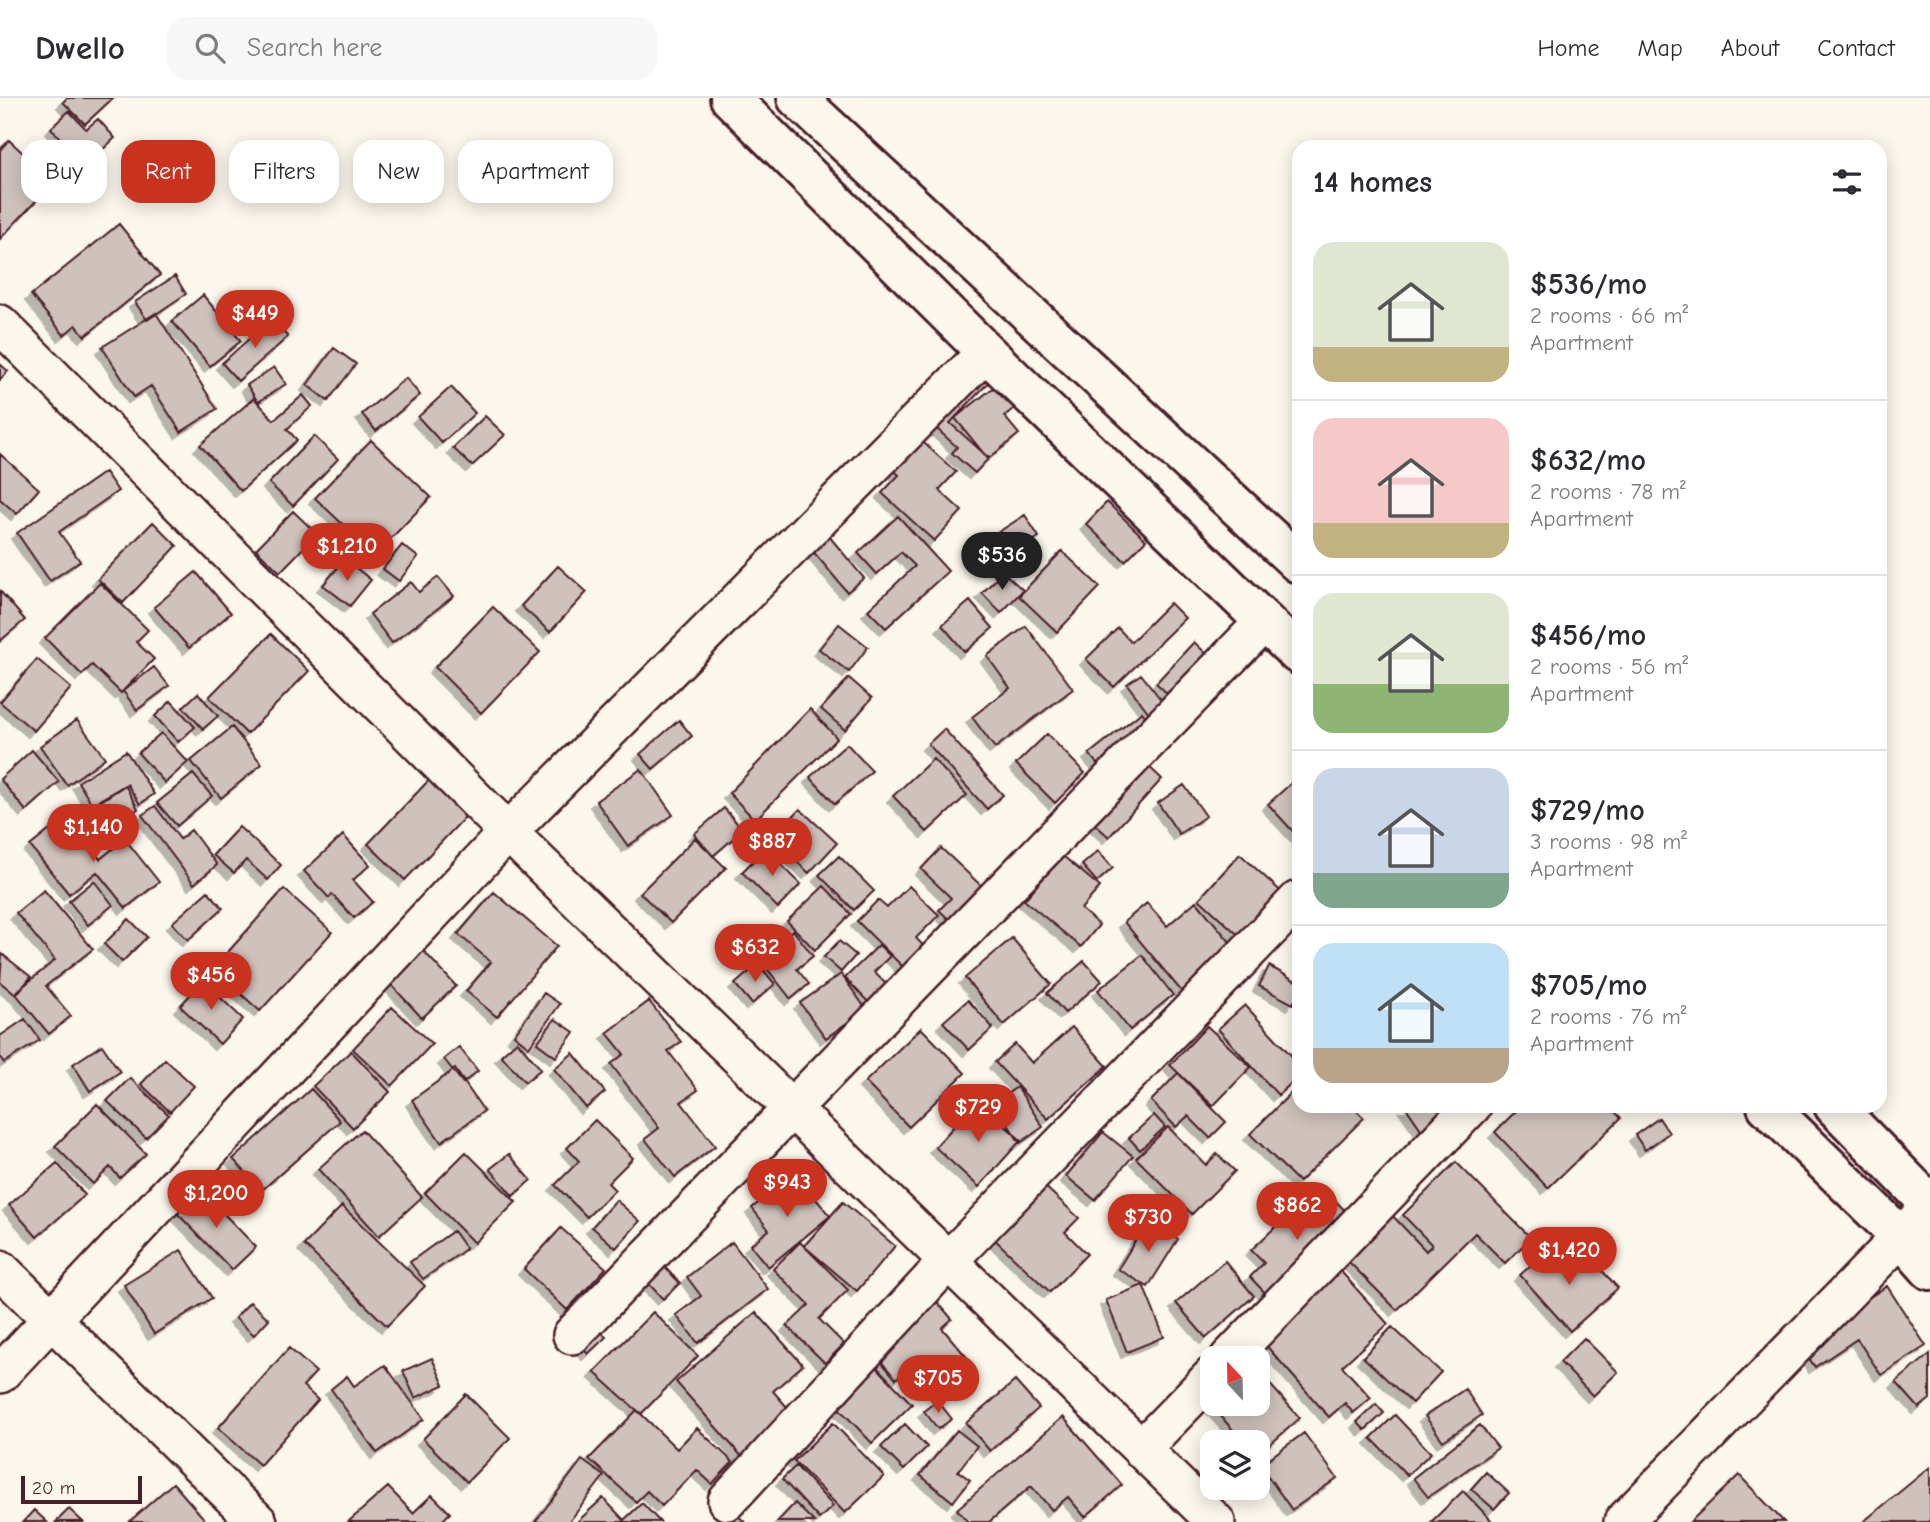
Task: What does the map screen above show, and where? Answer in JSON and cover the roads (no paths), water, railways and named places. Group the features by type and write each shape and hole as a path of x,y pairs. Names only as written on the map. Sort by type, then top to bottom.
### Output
{"main road":[{"path":"730,98 986,352 1292,648"},
{"path":"797,98 1292,558"},
{"path":"1773,1113 1901,1237 1930,1270"},
{"path":"1841,1113 1930,1206"}],"street":[{"path":"0,324 508,832 1216,1522"},
{"path":"0,1374 508,832 986,352"},
{"path":"572,1335 1265,621"},
{"path":"727,1501 948,1261 1292,906"},
{"path":"1241,1346 1465,1113"},
{"path":"1623,1522 1930,1206"},
{"path":"0,1269 258,1522"},
{"path":"1142,1448 1200,1388"}]}
